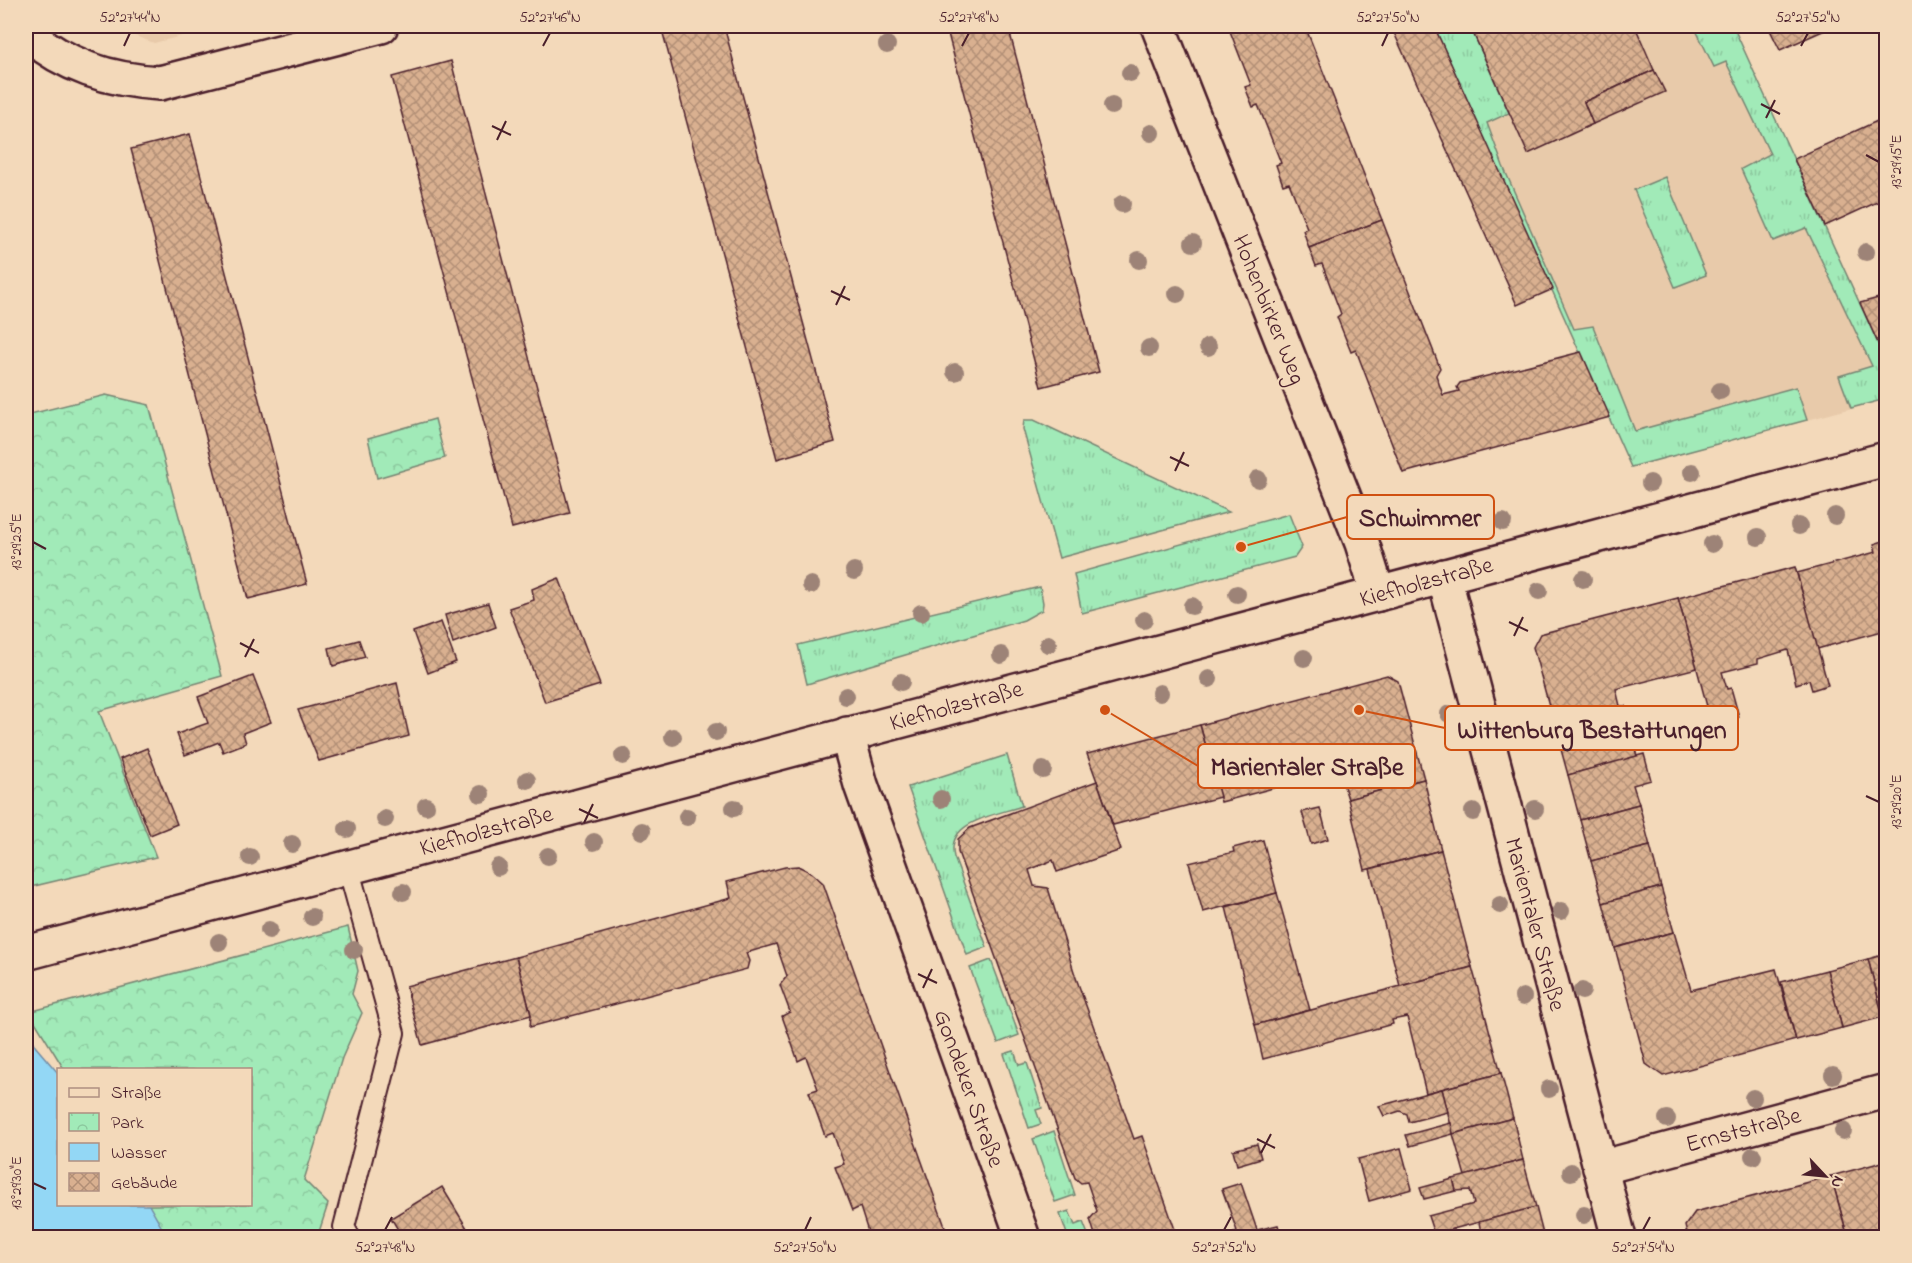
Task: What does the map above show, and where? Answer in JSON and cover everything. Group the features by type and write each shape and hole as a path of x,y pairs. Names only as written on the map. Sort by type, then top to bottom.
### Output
{"street":[{"path":"34,40 96,74 124,81 160,83 381,26"},
{"name":"Hohenbirker Weg","path":"1158,26 1362,543 1378,594"},
{"name":"Kiefholzstraße","path":"26,953 1887,459"},
{"name":"Marientaler Straße","path":"1444,576 1618,1238"},
{"name":"Gondeker Straße","path":"847,734 861,785 1023,1238"},
{"name":"Ernststraße","path":"1600,1167 1887,1091"}],"lane":[{"path":"348,867 394,1033 344,1227 350,1238"}],"shaded area":[{"path":"108,26 221,26 154,43"},
{"path":"1434,26 1733,26 1886,361 1886,399 1631,467"}],"green space":[{"path":"1434,26 1470,26 1509,113 1487,123 1503,166 1574,329 1593,326 1635,431 1796,387 1807,420 1631,467"},
{"path":"1694,26 1733,26 1886,361 1886,399 1851,408 1839,376 1872,366 1806,228 1773,241 1741,169 1770,154 1726,62 1714,67"},
{"path":"1665,177 1706,275 1675,287 1634,190"},
{"path":"106,395 149,405 222,676 99,711 156,857 26,888 26,415"},
{"path":"435,419 445,458 377,478 368,438"},
{"path":"1024,420 1034,420 1229,512 1059,558 1023,429"},
{"path":"1289,514 1302,547 1295,557 1082,613 1074,574"},
{"path":"1040,587 1042,610 1024,620 807,684 798,645"},
{"path":"1007,755 1022,806 975,821 957,835 953,845 954,857 987,947 967,955 908,787"},
{"path":"348,927 358,971 352,994 362,1013 342,1058 304,1180 328,1204 319,1232 333,1237 166,1237 147,1206 252,1206 252,1068 63,1068 29,1012"},
{"path":"991,960 1019,1035 998,1043 970,968"},
{"path":"1014,1051 1019,1065 1027,1063 1042,1108 1036,1110 1041,1124 1029,1128 1004,1054"},
{"path":"1054,1131 1075,1195 1055,1202 1033,1139"},
{"path":"1069,1211 1075,1225 1083,1222 1089,1237 1068,1237 1060,1214"}],"water":[{"path":"26,1027 35,1046 57,1072 57,1206 150,1206 167,1237 26,1237"}],"building":[{"path":"661,26 724,26 835,442 777,459"},
{"path":"946,26 1008,26 1099,372 1041,387"},
{"path":"1228,26 1305,26 1382,220 1309,248 1303,230 1307,228 1289,183 1283,185 1276,165 1281,163 1258,105 1253,107 1245,87 1251,85"},
{"path":"1391,26 1434,26 1553,289 1517,305"},
{"path":"1470,26 1635,26 1654,70 1584,102 1593,124 1528,154"},
{"path":"1768,26 1834,26 1780,50"},
{"path":"451,61 570,513 512,528 392,77"},
{"path":"1654,70 1665,92 1593,124 1584,102"},
{"path":"1886,117 1886,198 1825,226 1794,159"},
{"path":"190,134 307,584 248,599 131,149"},
{"path":"1382,220 1440,368 1436,375 1443,395 1459,391 1457,387 1460,383 1581,352 1610,417 1403,473 1356,350 1351,352 1337,317 1341,314 1322,264 1316,266 1309,248"},
{"path":"1886,296 1886,361 1860,303"},
{"path":"1886,540 1886,630 1817,649 1797,573 1876,552 1874,544"},
{"path":"1795,567 1828,685 1812,690 1809,680 1796,684 1788,650 1758,659 1758,663 1722,672 1727,689 1731,688 1739,717 1712,725 1678,598"},
{"path":"559,578 600,685 545,702 509,608 534,600 532,589"},
{"path":"1678,598 1697,668 1616,689 1620,706 1625,706 1637,757 1568,775 1533,647 1540,634"},
{"path":"488,603 496,627 453,643 445,615"},
{"path":"441,622 456,662 428,673 413,632"},
{"path":"359,640 365,657 333,666 329,648"},
{"path":"1387,675 1398,681 1424,779 1348,799 1333,752 1318,756 1319,760 1288,767 1292,783 1221,802 1200,725"},
{"path":"253,676 271,722 243,733 246,743 223,752 219,742 185,755 177,734 208,723 198,697"},
{"path":"397,683 409,736 319,761 298,710"},
{"path":"1200,725 1220,797 1113,825 1087,754"},
{"path":"147,748 177,824 150,835 120,759"},
{"path":"1644,754 1651,780 1633,785 1639,804 1580,820 1568,775"},
{"path":"1424,779 1441,850 1365,870 1348,799"},
{"path":"1097,781 1121,850 1057,872 1053,860 1029,870 1034,886 1048,888 1075,975 1134,1139 1142,1136 1178,1238 1096,1238 1090,1219 1097,1211 1087,1182 1081,1183 1075,1178 958,852 958,839 970,828"},
{"path":"1639,804 1650,846 1591,861 1580,820"},
{"path":"1320,808 1328,839 1311,844 1302,812"},
{"path":"1263,840 1277,893 1203,912 1189,863 1234,852 1233,848"},
{"path":"1650,846 1661,887 1603,903 1591,861"},
{"path":"1441,850 1472,967 1400,986 1370,869"},
{"path":"798,866 812,873 823,883 949,1238 870,1238 860,1207 852,1211 835,1167 844,1164 833,1133 825,1136 809,1092 818,1089 806,1057 798,1061 782,1016 790,1012 780,985 787,976 776,944 746,953 749,961 747,969 530,1027 531,1015 516,957 731,898 727,882 785,867"},
{"path":"1661,887 1674,932 1615,948 1603,903"},
{"path":"1277,893 1310,1010 1255,1025 1226,907"},
{"path":"1674,932 1691,990 1776,969 1796,1040 1663,1076 1646,1064 1615,948"},
{"path":"1886,954 1886,1016 1883,1017 1868,959"},
{"path":"516,957 531,1015 422,1045 406,986"},
{"path":"1868,959 1883,1017 1842,1028 1827,970"},
{"path":"1472,967 1501,1073 1426,1093 1407,1017 1392,1020 1393,1024 1263,1059 1255,1025"},
{"path":"1827,970 1842,1028 1796,1040 1781,982"},
{"path":"1501,1073 1513,1118 1453,1134 1442,1089"},
{"path":"1442,1089 1448,1112 1409,1122 1407,1114 1400,1111 1384,1116 1379,1106"},
{"path":"1513,1118 1523,1160 1465,1176 1453,1134"},
{"path":"1451,1123 1453,1134 1410,1146 1406,1135"},
{"path":"1257,1144 1261,1158 1237,1165 1233,1150"},
{"path":"1401,1148 1412,1189 1369,1201 1358,1159"},
{"path":"1523,1160 1536,1207 1434,1234 1428,1216 1474,1204 1470,1190 1456,1191 1453,1179"},
{"path":"1886,1161 1886,1238 1848,1238 1831,1176"},
{"path":"1831,1176 1848,1238 1688,1238 1685,1226 1695,1212"},
{"path":"1453,1179 1456,1191 1424,1199 1420,1188"},
{"path":"1241,1183 1260,1238 1235,1238 1234,1232 1237,1231 1222,1189"},
{"path":"442,1187 473,1238 403,1238 391,1218"},
{"path":"1536,1207 1544,1238 1482,1238 1479,1222"},
{"path":"1278,1225 1282,1238 1260,1238 1257,1230"},
{"path":"1453,1229 1456,1237 1442,1238 1441,1233"}],"place":[{"name":"Schwimmer","path":"1241,547"},
{"name":"Marientaler Straße","path":"1105,710"},
{"name":"Wittenburg Bestattungen","path":"1359,710"}]}
